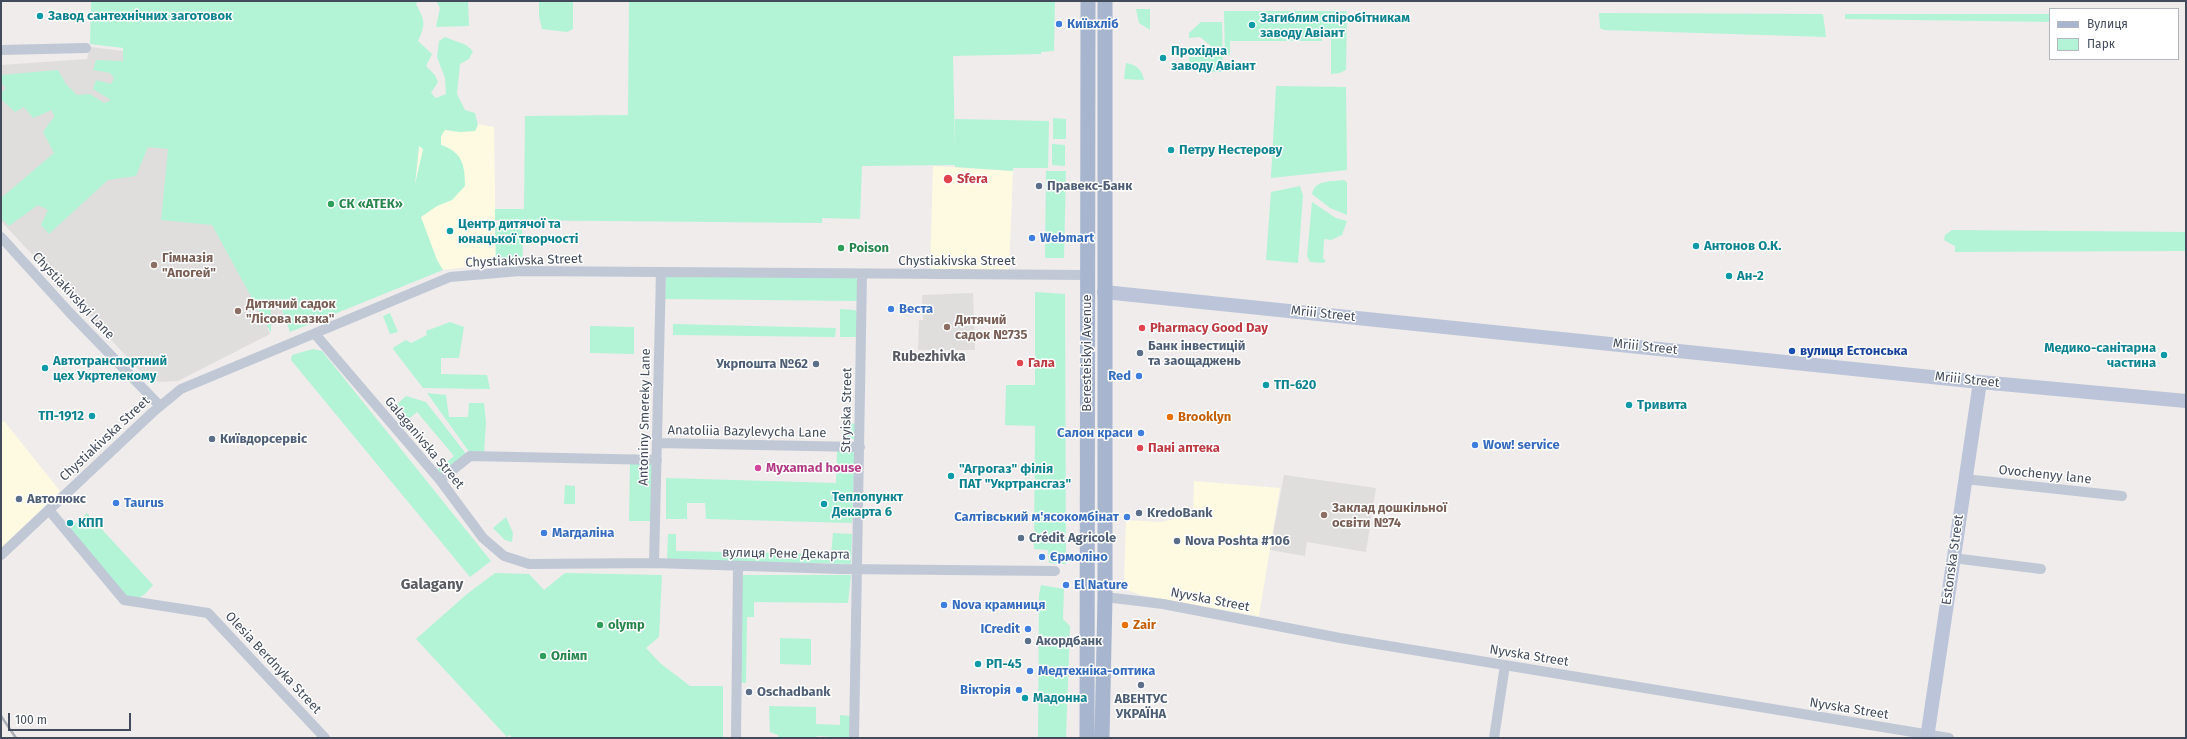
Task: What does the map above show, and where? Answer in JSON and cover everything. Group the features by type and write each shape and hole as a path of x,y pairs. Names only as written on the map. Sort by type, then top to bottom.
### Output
{"main road":[{"name":"Beresteiskyi Avenue","path":"1087,738 1088,1"},
{"name":"Beresteiskyi Avenue","path":"1102,738 1105,597 1105,1"}],"street":[{"path":"1,50 86,48"},
{"name":"Chystiakivskyi Lane","path":"1,237 70,313 160,406"},
{"name":"Chystiakivska Street","path":"1,555 160,406 181,389 450,277 520,271 1088,275"},
{"name":"Antoniny Smereky Lane","path":"654,563 661,272"},
{"name":"Stryiska Street","path":"854,738 862,274"},
{"name":"Mriii Street","path":"1104,292 1980,382 2186,401"},
{"name":"Galaganivska Street","path":"315,334 440,480 483,538 504,556 517,562"},
{"name":"Estonska Street","path":"1927,736 1980,382"},
{"name":"Anatoliia Bazylevycha Lane","path":"658,443 860,447"},
{"path":"440,480 470,456 657,460"},
{"name":"Ovochenyy lane","path":"1965,479 2122,496"},
{"name":"Olesia Berdnyka Street","path":"49,510 124,600 208,613 325,738"},
{"path":"1953,558 2041,568"},
{"name":"вулиця Рене Декарта","path":"517,562 529,564 654,563 858,569 1055,571"},
{"path":"736,738 738,566"},
{"name":"Nyvska Street","path":"1105,597 1163,604 1340,638 1927,736 1949,738"},
{"path":"1494,738 1505,665"},
{"name":"Beresteiskyi Avenue","path":"1103,686 1109,738"},
{"name":"Beresteiskyi Avenue","path":"1083,738 1086,706"}],"shaded area":[{"name":"Гімназія \"Апогей\"","path":"90,47 124,51 243,189 285,320 267,328 270,334 178,381 160,382 140,371 1,221 1,65 87,59"},
{"path":"422,119 461,121 494,127 496,263 443,270 412,219"},
{"path":"933,166 1013,171 1009,272 930,270"},
{"name":"Дитячий садок №735","path":"973,293 975,350 918,350 919,320 923,320 922,295"},
{"path":"4,421 60,491 1,548 1,423"},
{"name":"Заклад дошкільної освіти №74","path":"1284,475 1376,488 1366,552 1307,542 1305,556 1270,550"},
{"path":"1194,481 1280,488 1259,616 1141,595 1127,590 1124,582 1126,520 1160,522 1193,515"}],"green space":[{"path":"91,1 418,1 416,4 423,19 423,26 418,41 432,54 426,66 435,75 438,82 431,93 436,98 446,94 445,78 437,57 439,41 445,37 466,45 473,51 469,59 460,64 457,94 465,110 475,113 478,125 475,131 460,132 445,130 441,136 441,145 454,151 461,160 464,171 465,186 452,200 437,206 421,217 437,260 443,270 290,332 280,304 271,308 271,333 212,225 161,220 168,149 148,147 136,176 108,180 49,234 41,225 48,210 38,205 9,226 1,218 1,198 54,153 43,132 54,117 52,110 33,118 24,107 15,112 1,99 1,94 6,88 1,82 1,75 58,70 66,84 77,95 90,94 104,103 111,100 93,89 96,80 111,84 114,78 110,73 93,70 96,60 123,61 123,48 90,44","holes":["419,146 423,149 415,184"]},
{"path":"436,1 468,1 469,26 436,27 440,8"},
{"path":"539,1 573,1 573,29 567,32 542,29 539,16"},
{"path":"629,1 1055,1 1054,51 1041,52 1041,54 953,56 955,148 955,119 1049,121 1048,168 1013,168 1013,171 955,167 955,165 862,166 860,219 822,218 822,223 495,220 495,209 524,209 525,116 628,115"},
{"path":"1136,9 1150,9 1150,30 1139,23"},
{"path":"1224,11 1347,11 1346,70 1340,73 1331,74 1331,34 1322,34 1322,41 1230,41 1230,55 1225,56"},
{"path":"1599,13 1823,14 1826,37 1604,30 1600,28"},
{"path":"1845,14 2049,14 2049,22 1845,19"},
{"path":"1201,22 1222,22 1223,72 1199,72 1189,61 1189,57 1199,57 1210,51 1210,45 1200,37 1189,38 1189,33"},
{"path":"1126,63 1138,68 1142,73 1144,80 1124,79"},
{"path":"1276,86 1346,87 1347,170 1271,178"},
{"path":"1053,118 1066,119 1066,139 1053,139"},
{"path":"1052,144 1065,145 1065,166 1052,165"},
{"path":"1046,171 1066,171 1064,258 1045,258"},
{"path":"1344,180 1347,182 1347,215 1330,208 1312,194 1316,186 1324,182"},
{"path":"1300,186 1303,195 1298,263 1266,260 1271,192"},
{"path":"1312,202 1336,218 1347,221 1342,235 1331,240 1324,239 1323,259 1326,260 1324,263 1310,262 1307,256"},
{"path":"495,227 522,227 523,261 496,263"},
{"path":"1952,230 2186,232 2186,251 1955,252 1955,246 1944,240 1945,235"},
{"path":"666,276 855,278 857,279 857,301 665,299"},
{"path":"1035,292 1065,294 1066,564 1049,563 1048,550 1034,549 1035,426 1005,425 1006,385 1035,385"},
{"path":"840,309 855,310 858,313 858,334 856,337 840,337"},
{"path":"390,313 398,332 390,334 383,316"},
{"path":"450,322 464,327 459,358 441,358 441,374 487,375 490,389 423,388 393,349 406,340 411,343 427,335 426,331"},
{"path":"673,324 836,328 835,337 673,335"},
{"path":"590,326 634,327 634,354 590,353"},
{"path":"313,349 322,351 491,561 470,577 291,360 292,355"},
{"path":"427,393 446,395 449,417 468,417 469,403 484,403 486,422 484,454 470,453"},
{"path":"406,396 426,402 467,455 442,476 436,471 454,456 417,412 403,424 393,408"},
{"path":"843,422 856,424 855,439 842,438"},
{"path":"837,451 852,451 855,454 852,523 706,519 705,503 687,503 687,519 666,519 666,478 836,483"},
{"path":"630,461 654,462 653,521 629,521"},
{"path":"565,485 575,486 575,504 564,504"},
{"path":"87,513 153,585 139,598 127,598 70,529"},
{"path":"506,517 513,533 512,542 505,540 493,528"},
{"path":"833,533 852,534 851,564 667,560 668,534 676,534 676,551 831,554"},
{"name":"Олімп","path":"495,573 529,574 544,590 565,573 662,575 659,637 646,648 660,663 690,686 723,686 723,738 512,738 510,735 507,737 416,639 467,594"},
{"path":"851,575 848,603 754,602 754,617 747,617 746,683 740,683 741,576"},
{"path":"1041,585 1064,589 1063,619 1070,626 1066,738 1038,738 1039,595"},
{"path":"780,638 811,639 811,665 780,664"},
{"path":"769,706 816,707 816,724 840,725 840,715 850,716 850,738 818,736 813,738 778,738 778,735 770,732"}],"railway":[{"path":"1,716 16,738"}],"place":[{"name":"Завод сантехнічних заготовок","path":"40,16"},
{"name":"Київхліб","path":"1059,24"},
{"name":"Загиблим спіробітникам заводу Авіант","path":"1252,25"},
{"name":"Прохідна заводу Авіант","path":"1163,58"},
{"name":"Петру Нестерову","path":"1171,150"},
{"name":"Sfera","path":"948,179"},
{"name":"Правекс-Банк","path":"1039,186"},
{"name":"СК «АТЕК»","path":"331,204"},
{"name":"Центр дитячої та юнацької творчості","path":"450,231"},
{"name":"Webmart","path":"1032,238"},
{"name":"Антонов О.К.","path":"1696,246"},
{"name":"Poison","path":"841,248"},
{"name":"Гімназія \"Апогей\"","path":"154,265"},
{"name":"Ан-2","path":"1729,276"},
{"name":"Веста","path":"891,309"},
{"name":"Дитячий садок \"Лісова казка\"","path":"238,311"},
{"name":"Дитячий садок №735","path":"947,327"},
{"name":"Pharmacy Good Day","path":"1142,328"},
{"name":"вулиця Естонська","path":"1792,351"},
{"name":"Банк інвестицій та заощаджень","path":"1140,353"},
{"name":"Медико-санітарна частина","path":"2164,355"},
{"name":"Гала","path":"1020,363"},
{"name":"Укрпошта №62","path":"816,364"},
{"name":"Автотранспортний цех Укртелекому","path":"45,368"},
{"name":"Red","path":"1139,376"},
{"name":"ТП-620","path":"1266,385"},
{"name":"Тривита","path":"1629,405"},
{"name":"ТП-1912","path":"92,416"},
{"name":"Brooklyn","path":"1170,417"},
{"name":"Салон краси","path":"1141,433"},
{"name":"Київдорсервіс","path":"212,439"},
{"name":"Wow! service","path":"1475,445"},
{"name":"Пані аптека","path":"1140,448"},
{"name":"Myxamad house","path":"758,468"},
{"name":"\"Агрогаз\" філія ПАТ \"Укртрансгаз\"","path":"951,476"},
{"name":"Автолюкс","path":"19,499"},
{"name":"Taurus","path":"116,503"},
{"name":"Теплопункт Декарта 6","path":"824,504"},
{"name":"KredoBank","path":"1139,513"},
{"name":"Заклад дошкільної освіти №74","path":"1324,515"},
{"name":"Салтівський м'ясокомбінат","path":"1127,517"},
{"name":"КПП","path":"70,523"},
{"name":"Магдаліна","path":"544,533"},
{"name":"Crédit Agricole","path":"1021,538"},
{"name":"Nova Poshta #106","path":"1177,541"},
{"name":"Єрмоліно","path":"1042,557"},
{"name":"El Nature","path":"1066,585"},
{"name":"Nova крамниця","path":"944,605"},
{"name":"olymp","path":"600,625"},
{"name":"Zair","path":"1125,625"},
{"name":"ICredit","path":"1028,629"},
{"name":"Акордбанк","path":"1028,641"},
{"name":"Олімп","path":"543,656"},
{"name":"РП-45","path":"978,664"},
{"name":"Медтехніка-оптика","path":"1030,671"},
{"name":"АВЕНТУС УКРАЇНА","path":"1141,685"},
{"name":"Вікторія","path":"1019,690"},
{"name":"Oschadbank","path":"749,692"},
{"name":"Мадонна","path":"1025,698"}],"district":[{"name":"Rubezhivka","path":"929,357"},
{"name":"Galagany","path":"432,585"}]}
